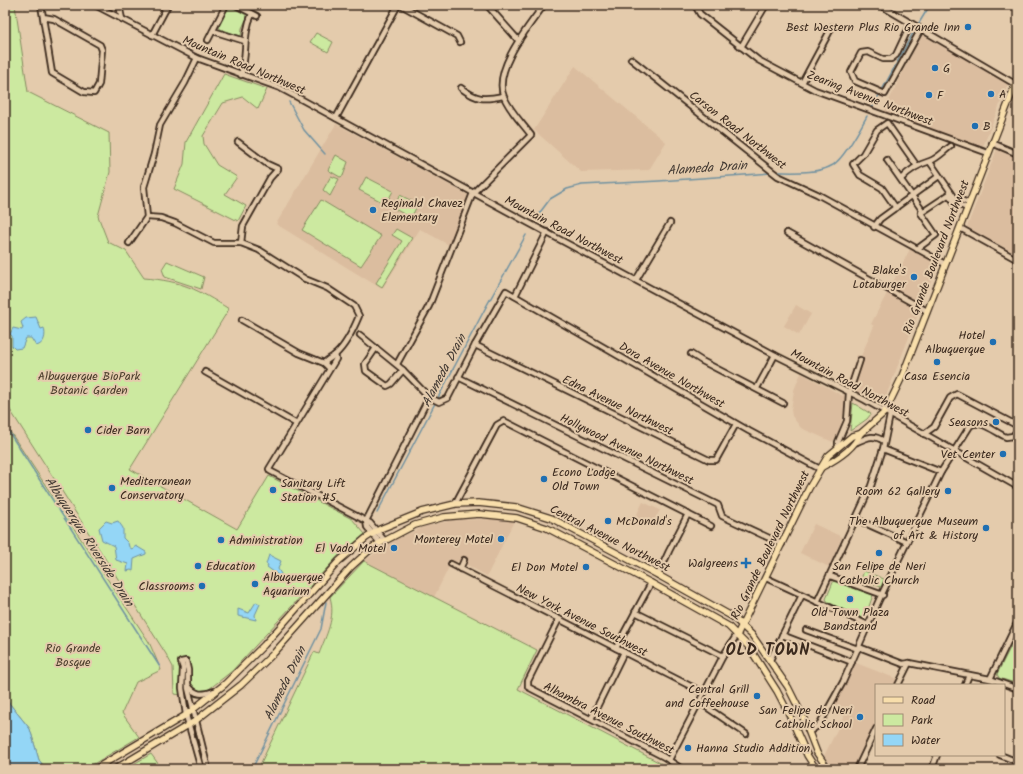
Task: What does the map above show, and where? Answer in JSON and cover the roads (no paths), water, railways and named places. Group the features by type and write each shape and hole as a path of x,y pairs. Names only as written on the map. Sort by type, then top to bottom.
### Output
{"main road":[{"name":"Rio Grande Boulevard Northwest","path":"738,633 828,456 852,436 860,434 888,414 1018,78"},
{"name":"Rio Grande Boulevard Northwest","path":"821,468 833,461 857,442 860,434"},
{"name":"Central Avenue Northwest","path":"95,769 186,715 218,690 253,658 339,561 375,532 422,512 455,504 491,504 516,507 551,518 733,617 743,625 770,660 788,687 817,753 828,769"},
{"path":"114,769 196,721 249,678 278,649 351,567 382,542 415,525 444,517 479,514 508,516 547,528 651,583 738,633 749,647 782,701 807,755 816,769"}],"street":[{"path":"41,5 52,73 84,92 94,93 99,84 102,50 100,45 54,19 43,17"},
{"name":"Mountain Road Northwest","path":"94,5 197,58 280,88 524,222 547,232 774,355 888,414 1018,487"},
{"path":"119,5 122,20"},
{"path":"152,35 167,7 159,5"},
{"path":"208,40 226,5"},
{"path":"236,5 254,15 246,26 244,41 245,62 241,75"},
{"path":"336,118 400,5 457,36 460,42"},
{"path":"487,5 519,41"},
{"path":"397,364 429,306 473,193 531,135 503,96 503,81 507,62 519,41 544,5"},
{"name":"Zearing Avenue Northwest","path":"695,5 700,14 758,60 802,83 832,97 988,153"},
{"path":"741,46 766,5"},
{"path":"880,5 1015,84"},
{"path":"911,23 896,55 891,59 883,59 868,52 862,53 852,72 855,81 885,94 921,29"},
{"path":"802,83 832,28"},
{"path":"213,31 244,41"},
{"path":"129,243 147,217 144,187 154,154 160,125 185,83 197,58"},
{"name":"Carson Road Northwest","path":"631,59 774,171 778,176 817,194 874,227 946,264"},
{"path":"461,88 471,95 486,100 503,96"},
{"path":"896,208 882,188 860,175 853,164 863,154 876,130 887,123 917,166"},
{"path":"238,142 267,164 278,169 270,178 243,226 241,243"},
{"path":"992,143 1018,154"},
{"path":"901,179 917,166 925,161 930,162 951,146"},
{"path":"887,160 922,210 921,213 936,235 917,249"},
{"path":"930,162 955,203 968,206"},
{"path":"874,227 878,221 939,176"},
{"path":"921,213 950,194"},
{"path":"147,217 161,218 214,243 241,243 259,250 305,279 327,288 354,306 359,316 353,330 335,355 331,356 324,363"},
{"path":"636,280 670,223"},
{"path":"960,228 1018,260"},
{"path":"360,335 397,364 430,398 439,402 448,398 475,345 506,291 515,296 547,232"},
{"path":"788,233 927,310"},
{"name":"Dora Avenue Northwest","path":"515,296 736,424 821,468"},
{"path":"242,320 299,353 324,363 329,368"},
{"name":"Edna Avenue Northwest","path":"475,345 709,460 716,460 736,424"},
{"path":"376,348 365,364 366,371 387,386 391,384 403,370"},
{"path":"691,354 783,403"},
{"path":"335,355 336,359 295,423 269,469 270,471 366,521"},
{"path":"757,388 774,355"},
{"path":"838,447 838,442 847,421 849,393 860,360"},
{"path":"205,372 295,423"},
{"name":"Hollywood Avenue Northwest","path":"458,377 718,505 722,516 782,544"},
{"path":"809,732 819,725 852,662 907,542 953,450 973,423 980,423 1005,437 1011,437 1018,428 957,394 950,398 934,428 924,434"},
{"path":"382,542 375,532 367,526 366,521 430,398"},
{"path":"817,602 871,486 884,449 888,414"},
{"path":"455,504 497,425 504,421 711,526"},
{"path":"857,442 870,436 877,436 884,441"},
{"path":"884,449 941,472"},
{"path":"658,575 688,514"},
{"path":"856,520 907,542"},
{"path":"460,569 464,560"},
{"name":"New York Avenue Southwest","path":"451,564 704,693"},
{"path":"830,576 883,595"},
{"path":"766,578 868,625"},
{"path":"616,648 651,583"},
{"path":"770,660 802,595"},
{"path":"635,612 723,656"},
{"name":"Alhambra Avenue Southwest","path":"559,619 527,685 531,689 671,761 682,769"},
{"path":"990,679 1018,622"},
{"path":"806,630 902,664 909,663 990,679 1004,684"},
{"path":"674,769 671,761 723,656 738,633"},
{"path":"782,634 852,662"},
{"path":"591,719 624,652"},
{"path":"201,769 186,715 182,688 181,662 186,661 188,670 188,685 193,710 208,769"},
{"path":"898,684 909,663"},
{"path":"966,684 969,675"},
{"path":"1005,684 1018,689"},
{"path":"188,685 194,692 200,694 218,690"},
{"path":"699,702 746,734"},
{"path":"856,769 875,731"},
{"path":"932,769 937,756"},
{"path":"1003,756 1018,762"}],"water":[{"path":"36,317 41,329 44,328 45,336 43,341 36,346 31,338 26,338 22,348 15,349 12,346 12,336 10,334 13,328 22,330 23,328 21,322 26,318"},
{"path":"106,521 112,523 118,521 123,528 123,538 128,543 129,547 132,549 136,546 146,552 146,554 134,559 133,571 127,571 128,564 116,560 114,546 102,540 99,528"},
{"path":"269,555 281,561 278,569 281,574 279,581 276,579 278,575 267,567 268,565 266,564"},
{"path":"256,602 260,604 255,615 256,620 238,616 238,609 249,613"},
{"path":"5,698 30,729 39,760 46,769 5,769"}],"waterway":[{"name":"Alameda Drain","path":"919,23 930,5"},
{"name":"Alameda Drain","path":"882,90 913,33"},
{"name":"Alameda Drain","path":"872,108 879,95"},
{"path":"289,102 304,130 325,154"},
{"name":"Alameda Drain","path":"775,172 813,171 833,165 847,149 867,116"},
{"name":"Alameda Drain","path":"535,219 550,199 567,189 582,185 771,173"},
{"name":"Alameda Drain","path":"377,513 487,305 526,235"},
{"name":"Albuquerque Riverside Drain","path":"5,426 160,667"},
{"name":"Alameda Drain","path":"252,769 321,629 326,602"}],"place":[{"name":"Best Western Plus Rio Grande Inn","path":"968,27"},
{"name":"G","path":"935,68"},
{"name":"A","path":"991,94"},
{"name":"F","path":"929,95"},
{"name":"B","path":"975,126"},
{"name":"Reginald Chavez Elementary","path":"373,210"},
{"name":"Blake's Lotaburger","path":"914,277"},
{"name":"Hotel Albuquerque","path":"993,342"},
{"name":"Casa Esencia","path":"937,362"},
{"name":"Seasons","path":"996,422"},
{"name":"Cider Barn","path":"88,430"},
{"name":"Vet Center","path":"1003,454"},
{"name":"Econo Lodge Old Town","path":"544,479"},
{"name":"Mediterranean Conservatory","path":"112,488"},
{"name":"Sanitary Lift Station #5","path":"273,490"},
{"name":"Room 62 Gallery","path":"948,491"},
{"name":"McDonald's","path":"608,521"},
{"name":"The Albuquerque Museum of Art & History","path":"986,528"},
{"name":"Monterey Motel","path":"501,539"},
{"name":"Administration","path":"221,540"},
{"name":"El Vado Motel","path":"394,548"},
{"name":"San Felipe de Neri Catholic Church","path":"879,553"},
{"name":"Walgreens","path":"746,563"},
{"name":"Education","path":"198,566"},
{"name":"El Don Motel","path":"586,567"},
{"name":"Albuquerque Aquarium","path":"255,584"},
{"name":"Classrooms","path":"202,586"},
{"name":"Old Town Plaza Bandstand","path":"850,599"},
{"name":"Central Grill and Coffeehouse","path":"757,696"},
{"name":"San Felipe de Neri Catholic School","path":"860,717"},
{"name":"Hanna Studio Addition","path":"688,748"}],"district":[{"name":"OLD TOWN","path":"768,649"}],"park label":[{"name":"Albuquerque BioPark Botanic Garden","path":"89,383"},
{"name":"Rio Grande Bosque","path":"73,655"}]}
